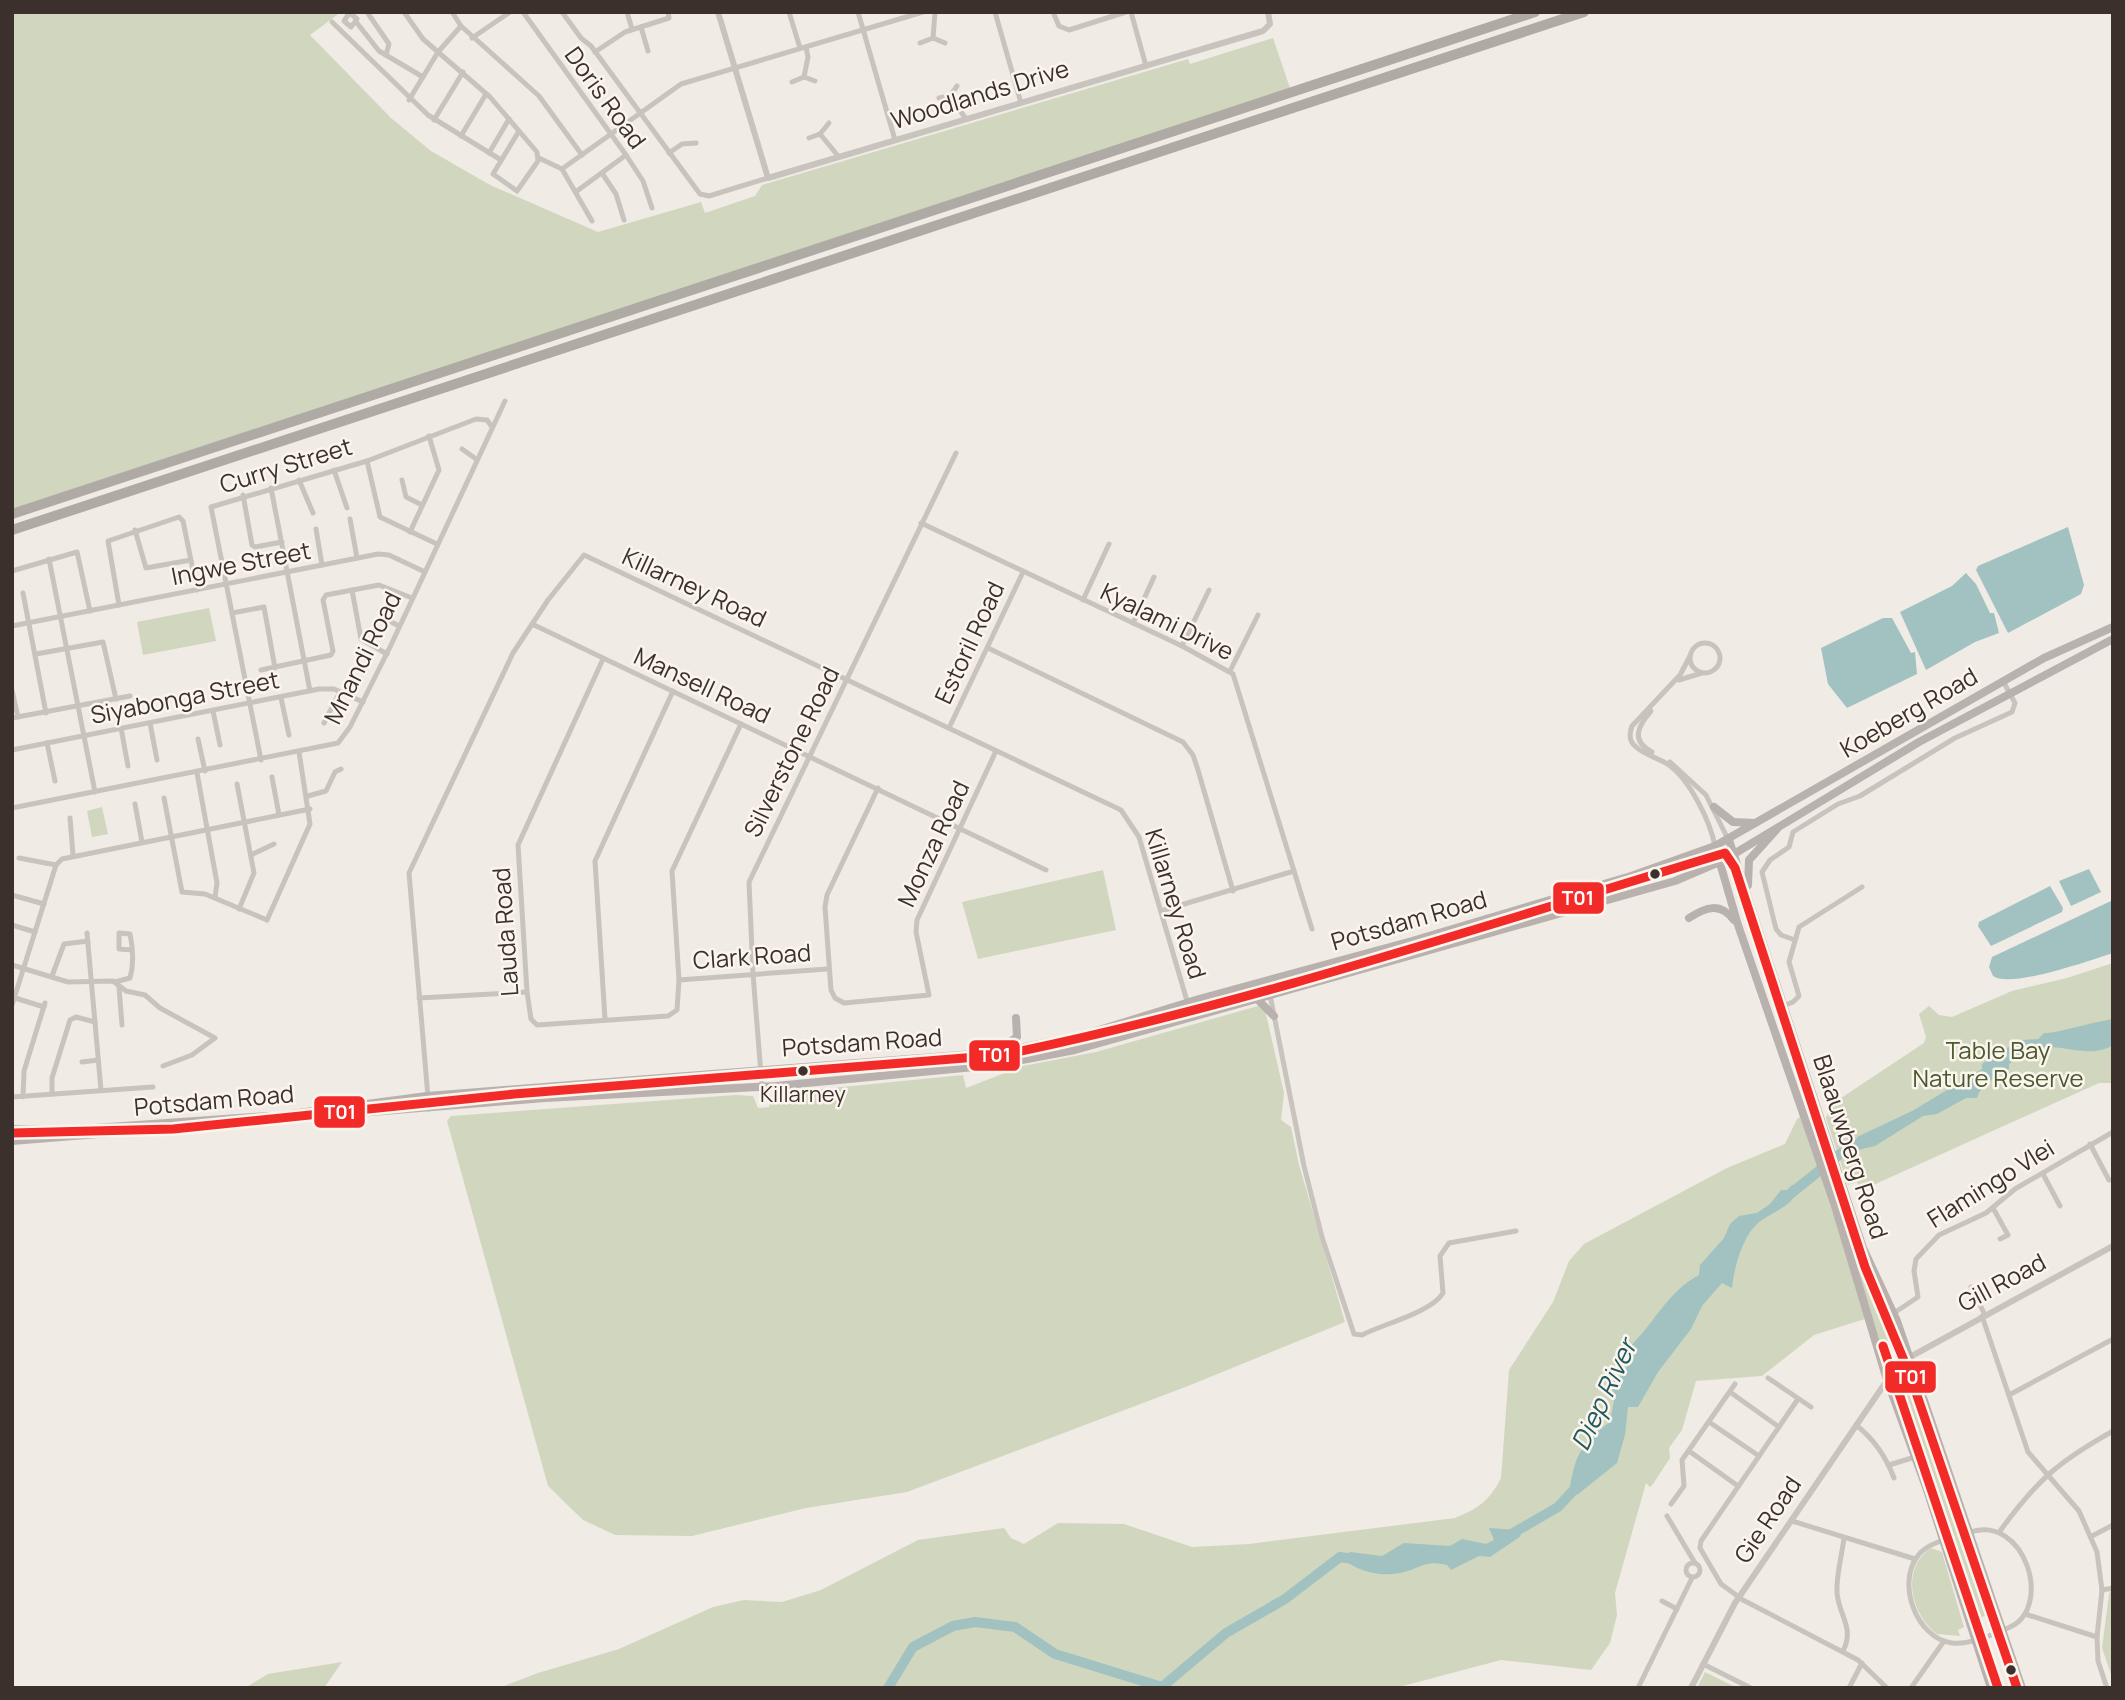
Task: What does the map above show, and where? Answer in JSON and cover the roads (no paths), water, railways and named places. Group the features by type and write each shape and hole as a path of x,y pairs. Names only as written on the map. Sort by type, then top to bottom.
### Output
{"highway":[{"path":"12,514 1535,12"},
{"path":"12,530 1584,12"}],"main road":[{"name":"Koeberg Road","path":"1729,840 2003,681 2113,627"},
{"name":"Koeberg Road","path":"1734,854 1919,742 2113,639"},
{"path":"1714,807 1733,822 1759,823"},
{"path":"1751,905 1748,864 1779,826"},
{"name":"Potsdam Road","path":"12,1141 187,1128 427,1096 980,1054 1067,1040 1596,886 1729,840"},
{"name":"Blaauwberg Road","path":"1729,840 1868,1262 1894,1313 1910,1357 2022,1688"},
{"name":"Blaauwberg Road","path":"1715,846 1738,925 1835,1206 1887,1380 1991,1688"},
{"name":"Potsdam Road","path":"12,1129 66,1130 429,1110 532,1099 762,1087 1016,1062 1192,1018 1515,925 1603,903 1675,881 1734,854"},
{"path":"1596,886 1603,903"},
{"path":"1689,918 1705,908 1717,907 1727,912 1738,925"},
{"path":"1258,1000 1273,1016"},
{"path":"980,1054 1003,1048 1015,1040 1019,1033 1016,1018"}],"street":[{"path":"367,12 389,44 386,55"},
{"path":"404,12 421,36 486,93 539,157 562,169 592,221"},
{"path":"451,12 472,38 539,96 582,155"},
{"path":"472,38 510,12"},
{"name":"Doris Road","path":"523,12 626,155 646,188 652,208"},
{"path":"562,12 595,52 669,153 682,144 696,144"},
{"path":"627,12 632,29"},
{"path":"718,12 768,178"},
{"path":"789,12 808,57 804,77"},
{"path":"858,12 895,140"},
{"path":"562,169 681,84 923,12"},
{"path":"933,38 935,12"},
{"path":"995,12 1021,103"},
{"path":"1054,12 1059,26 1066,30 1126,12"},
{"path":"1131,12 1146,66"},
{"name":"Woodlands Drive","path":"669,153 700,194 709,196 1269,27 1268,12"},
{"path":"356,23 349,27 344,23 345,17 350,13 356,16 356,23 386,55 423,77"},
{"path":"595,52 632,29 668,15 672,26"},
{"path":"332,22 409,100 434,120 501,160"},
{"path":"409,100 438,52 461,26"},
{"path":"641,27 648,51"},
{"path":"351,42 365,32"},
{"path":"920,43 933,38 946,43"},
{"path":"434,120 463,72"},
{"path":"792,82 804,77 815,81"},
{"path":"939,98 950,96 957,86"},
{"path":"461,136 486,93"},
{"path":"950,96 966,119"},
{"path":"489,153 509,119"},
{"path":"809,138 820,134 828,123"},
{"path":"519,131 494,176 517,191 539,157"},
{"path":"820,134 839,157"},
{"path":"577,191 626,155"},
{"path":"602,173 616,194 624,220"},
{"name":"Mnandi Road","path":"12,808 338,743 363,702 387,654 505,401"},
{"name":"Curry Street","path":"261,760 211,507 243,495 367,461 481,418 492,427"},
{"path":"410,532 439,470 429,436"},
{"path":"462,449 477,458"},
{"name":"Silverstone Road","path":"762,1087 748,886 956,453"},
{"path":"367,461 380,517 437,544"},
{"path":"334,470 347,508"},
{"path":"299,480 313,513"},
{"path":"402,480 407,498 422,505"},
{"path":"271,488 310,691"},
{"path":"243,495 252,545 256,547 282,542"},
{"path":"119,605 107,544 114,537 181,517 197,590"},
{"path":"349,519 357,558"},
{"name":"Kyalami Drive","path":"921,523 1230,671 1238,682 1312,929"},
{"path":"316,529 322,565"},
{"path":"135,530 146,568 191,560"},
{"path":"1083,600 1109,544"},
{"path":"12,571 71,552 79,554 90,611"},
{"name":"Ingwe Street","path":"12,626 385,554 425,572"},
{"name":"Killarney Road","path":"429,1110 409,873 503,670 532,624 584,555 1121,810 1139,837 1192,1018"},
{"path":"49,559 95,793"},
{"name":"Estoril Road","path":"949,729 1023,572"},
{"path":"1133,623 1154,577"},
{"path":"261,670 305,662 332,653 324,598 381,585 412,598"},
{"path":"352,590 361,639 387,654"},
{"path":"1182,646 1209,590"},
{"path":"23,593 46,713"},
{"path":"232,613 266,604 275,667"},
{"path":"380,610 385,620 399,626"},
{"path":"1230,671 1258,615"},
{"name":"Mansell Road","path":"532,624 1046,870"},
{"path":"36,654 105,639 116,699"},
{"path":"1701,643 1709,643 1717,649 1718,665 1711,672 1679,680 1642,721 1634,739 1632,726 1680,675 1693,648 1701,643"},
{"path":"988,648 1183,742 1198,770 1233,891"},
{"path":"1690,656 1692,667 1702,673"},
{"name":"Lauda Road","path":"603,659 518,845 527,992 531,1019 537,1025 672,1015 679,1007 672,872 741,724"},
{"path":"102,670 110,669"},
{"path":"1795,940 1781,935 1776,929 1762,876 1768,862 1788,849 1793,832 1841,802 1860,796 1955,738 2012,712 2015,703 2003,681"},
{"name":"Siyabonga Street","path":"12,750 310,691 327,689 363,702"},
{"path":"12,690 15,718 130,696"},
{"path":"605,1019 595,861 673,691"},
{"path":"324,723 340,692"},
{"path":"281,698 289,735"},
{"path":"213,711 220,745"},
{"path":"150,723 158,760"},
{"path":"121,729 128,766"},
{"path":"198,739 205,771"},
{"name":"Blaauwberg Road","path":"1634,739 1648,751 1684,771 1714,807 1729,840"},
{"name":"Blaauwberg Road","path":"1634,739 1642,751 1674,769 1703,812 1715,846"},
{"path":"47,743 55,781"},
{"name":"Monza Road","path":"827,969 831,990 840,1002 929,995 916,932 917,920 996,751"},
{"path":"269,928 267,920 309,828 310,809 299,752"},
{"path":"308,796 326,791 335,772 341,769"},
{"path":"197,773 217,883 215,897"},
{"path":"272,777 279,815"},
{"path":"237,783 254,876 239,909"},
{"path":"827,969 826,900 878,788"},
{"path":"164,798 182,892 215,897 267,920"},
{"path":"135,804 142,842"},
{"path":"19,858 56,865 73,855 310,809"},
{"path":"70,818 73,855"},
{"path":"251,855 274,844"},
{"path":"177,865 185,864"},
{"path":"12,1005 56,865"},
{"path":"1161,911 1294,871"},
{"path":"1783,1006 1793,1003 1798,996 1788,962 1802,924 1862,887"},
{"path":"12,895 44,904"},
{"path":"12,925 35,932"},
{"path":"87,933 101,1090"},
{"path":"52,976 64,944 88,941"},
{"path":"115,983 131,976 132,950"},
{"path":"12,965 68,982 115,983 145,995 160,1008 215,1038 192,1055 163,1066"},
{"name":"Clark Road","path":"679,980 827,969"},
{"path":"1267,980 1307,1178 1354,1334 1362,1335 1423,1309 1440,1298 1443,1291 1440,1256 1448,1243 1516,1231"},
{"path":"115,983 122,1025"},
{"path":"419,998 527,992"},
{"path":"13,998 44,1005 24,1070 23,1097"},
{"path":"52,1094 52,1078 70,1020 76,1017 95,1022"},
{"path":"82,1062 98,1060"},
{"path":"12,1097 153,1087"},
{"name":"Flamingo Vlei","path":"1894,1313 1918,1297 1914,1271 1916,1259 1943,1231 1993,1209 2015,1189 2113,1132"},
{"path":"2090,1144 2109,1180"},
{"path":"2043,1174 2060,1206"},
{"path":"1993,1209 2008,1236 2000,1239"},
{"name":"Gill Road","path":"1887,1380 1910,1357 2113,1246"},
{"path":"1971,1287 2028,1452 2074,1504 2092,1536 2101,1569 2102,1590 2096,1637 2098,1661 2107,1688"},
{"path":"2009,1395 2113,1339"},
{"path":"1768,1378 1811,1407"},
{"name":"Gie Road","path":"1690,1688 1740,1597 1887,1380"},
{"path":"1671,1504 1684,1486 1682,1463 1735,1384"},
{"path":"1730,1392 1779,1427"},
{"path":"1798,1399 1700,1545 1716,1579 1740,1597 1862,1663 1887,1688"},
{"path":"1709,1422 1759,1456"},
{"path":"1856,1425 1863,1430 1889,1465 1894,1478"},
{"path":"2000,1531 2046,1474 2071,1454 2113,1431"},
{"path":"1689,1451 1738,1486"},
{"path":"1889,1465 1915,1457"},
{"path":"1638,1688 1692,1577 1700,1573 1699,1566 1667,1516"},
{"path":"1791,1521 1915,1559"},
{"path":"2092,1536 2113,1525"},
{"path":"1943,1540 1923,1550 1915,1559 1909,1578 1912,1605 1924,1626 1944,1641 1958,1643 1974,1640 2015,1625 2025,1614 2031,1594 2027,1566 2016,1546 2000,1531 1983,1528 1968,1533"},
{"path":"1843,1651 1849,1640 1849,1629 1837,1592 1844,1538"},
{"path":"1692,1577 1686,1570 1695,1563"},
{"path":"2102,1590 2113,1588"},
{"path":"1662,1601 1677,1609"},
{"path":"2025,1614 2096,1637"},
{"path":"1911,1688 1944,1641"},
{"path":"1849,1688 1862,1663"},
{"path":"1703,1664 1751,1688"}],"water":[{"path":"2068,527 2084,585 2081,594 2008,633 1976,570 1978,566"},
{"path":"1966,573 1976,584 1990,613 1994,613 1999,633 1975,642 1926,670 1900,612 1952,586"},
{"path":"1883,618 1892,618 1911,653 1915,652 1917,674 1847,708 1828,684 1821,648"},
{"path":"2089,869 2101,892 2071,906 2059,881"},
{"path":"2050,886 2063,908 2062,912 1991,946 1978,926 1979,922"},
{"path":"2113,900 2113,953 2033,976 2002,979 1993,976 1989,967 1992,957"},
{"path":"2113,1019 2113,1045 2095,1051 2038,1048 2032,1054 2027,1053 2009,1064 2009,1069 1986,1085 1977,1098 1966,1098 1937,1114 1923,1116 1875,1146 1857,1150 1853,1143 1857,1137 1912,1111 1982,1069 1982,1064 1997,1054 2004,1055 2005,1049 2023,1040 2038,1039 2044,1033"},
{"path":"1799,1184 1789,1203 1758,1223 1747,1236 1737,1262 1732,1288 1722,1283 1702,1306 1691,1329 1658,1372 1638,1407 1628,1407 1625,1435 1617,1463 1577,1495 1570,1486 1575,1465 1587,1443 1610,1422 1615,1395 1610,1384 1623,1374 1629,1362 1625,1351 1668,1300 1699,1275 1700,1265 1724,1238 1730,1224 1739,1216 1757,1213 1770,1204 1781,1190"},
{"path":"1489,1528 1518,1530 1521,1536 1490,1557 1479,1556 1451,1570 1447,1565 1432,1563 1401,1573 1373,1573 1355,1567 1340,1557 1350,1552 1382,1556 1404,1543 1450,1546 1462,1539 1486,1544 1494,1540"}],"waterway":[{"name":"Diep River","path":"1789,1195 1840,1154 1865,1142"},
{"name":"Diep River","path":"1508,1536 1558,1507 1582,1481"},
{"name":"Diep River","path":"888,1688 913,1647 953,1626 975,1622 1015,1627 1055,1654 1162,1687 1226,1633 1285,1599 1340,1557 1353,1559"}],"place":[{"name":"Killarney","path":"803,1071"}],"park label":[{"name":"Table Bay Nature Reserve","path":"1998,1065"}]}
